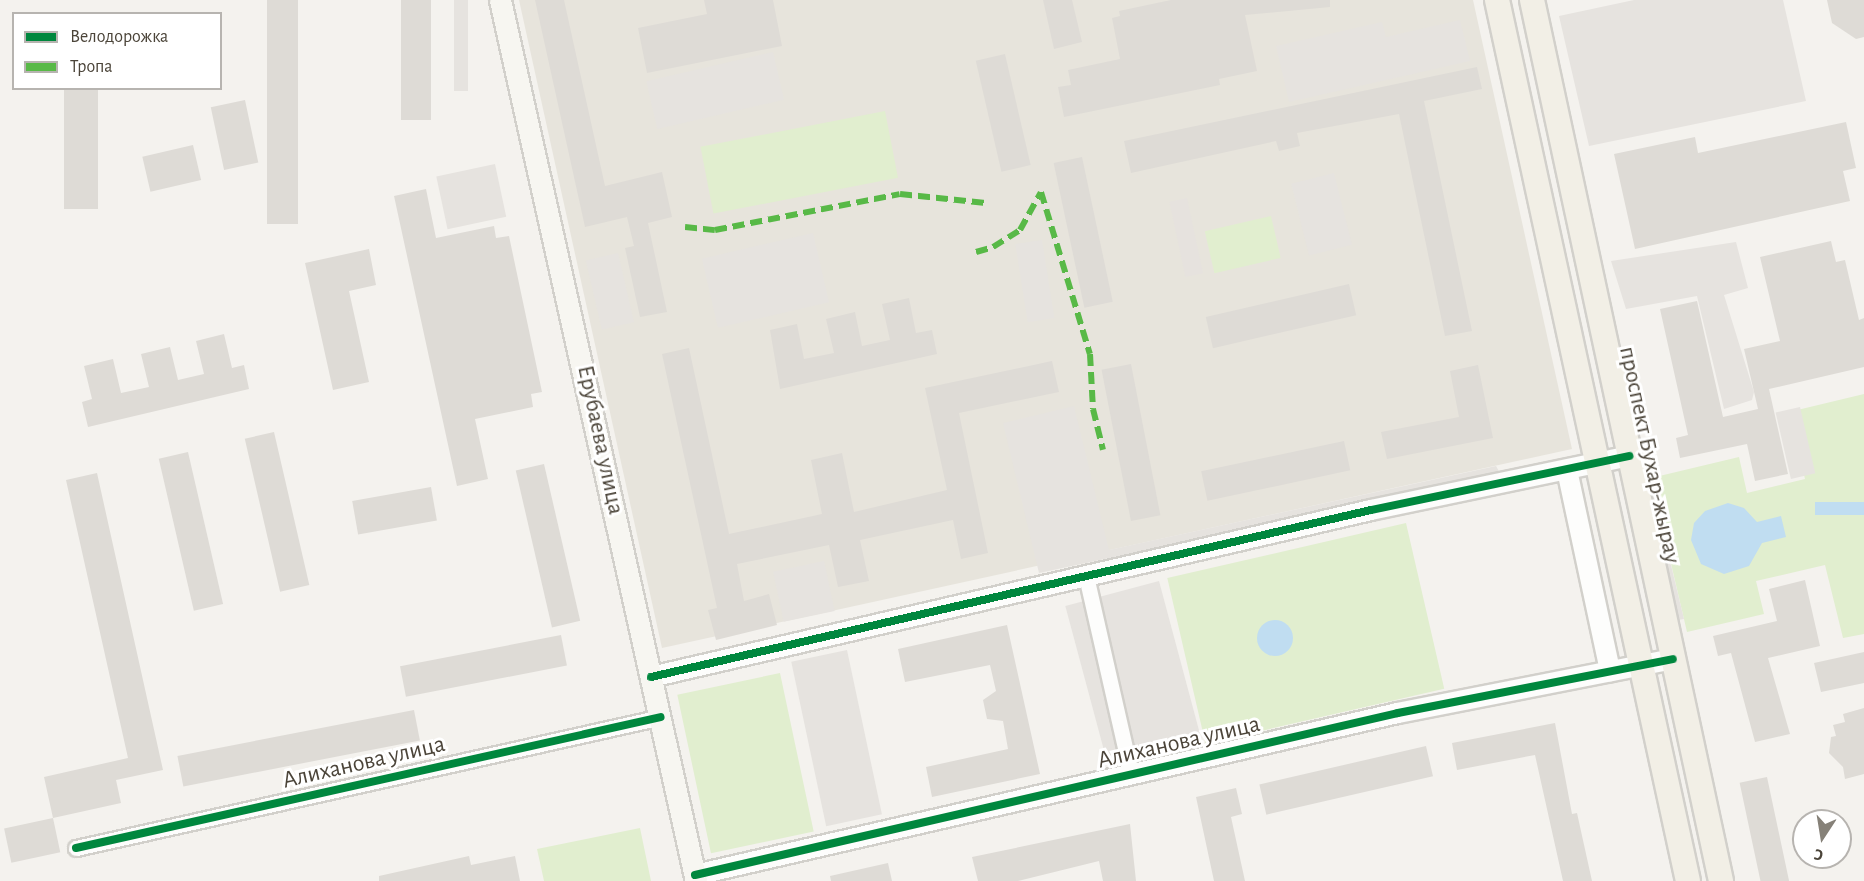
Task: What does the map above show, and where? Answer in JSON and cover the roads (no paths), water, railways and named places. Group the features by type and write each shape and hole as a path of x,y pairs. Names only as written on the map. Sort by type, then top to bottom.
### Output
{"main road":[{"name":"Ерубаева улица","path":"500,0 696,878"},
{"path":"1497,0 1688,881"},
{"name":"проспект Бухар-жырау","path":"1532,0 1721,881"}],"street":[{"path":"651,677 1086,576 1629,456"},
{"path":"1567,470 1610,671"},
{"path":"1086,576 1131,774"},
{"name":"Алиханова улица","path":"696,878 1131,774 1673,659"},
{"name":"Алиханова улица","path":"76,848 661,717"}],"water":[{"path":"1815,502 1864,502 1864,515 1815,515"},
{"path":"1728,503 1744,508 1757,522 1781,516 1786,537 1762,543 1749,566 1724,574 1701,564 1691,540 1694,523 1705,511"},
{"path":"1275,620 1288,625 1293,638 1288,651 1275,656 1262,651 1257,638 1262,625"}]}
